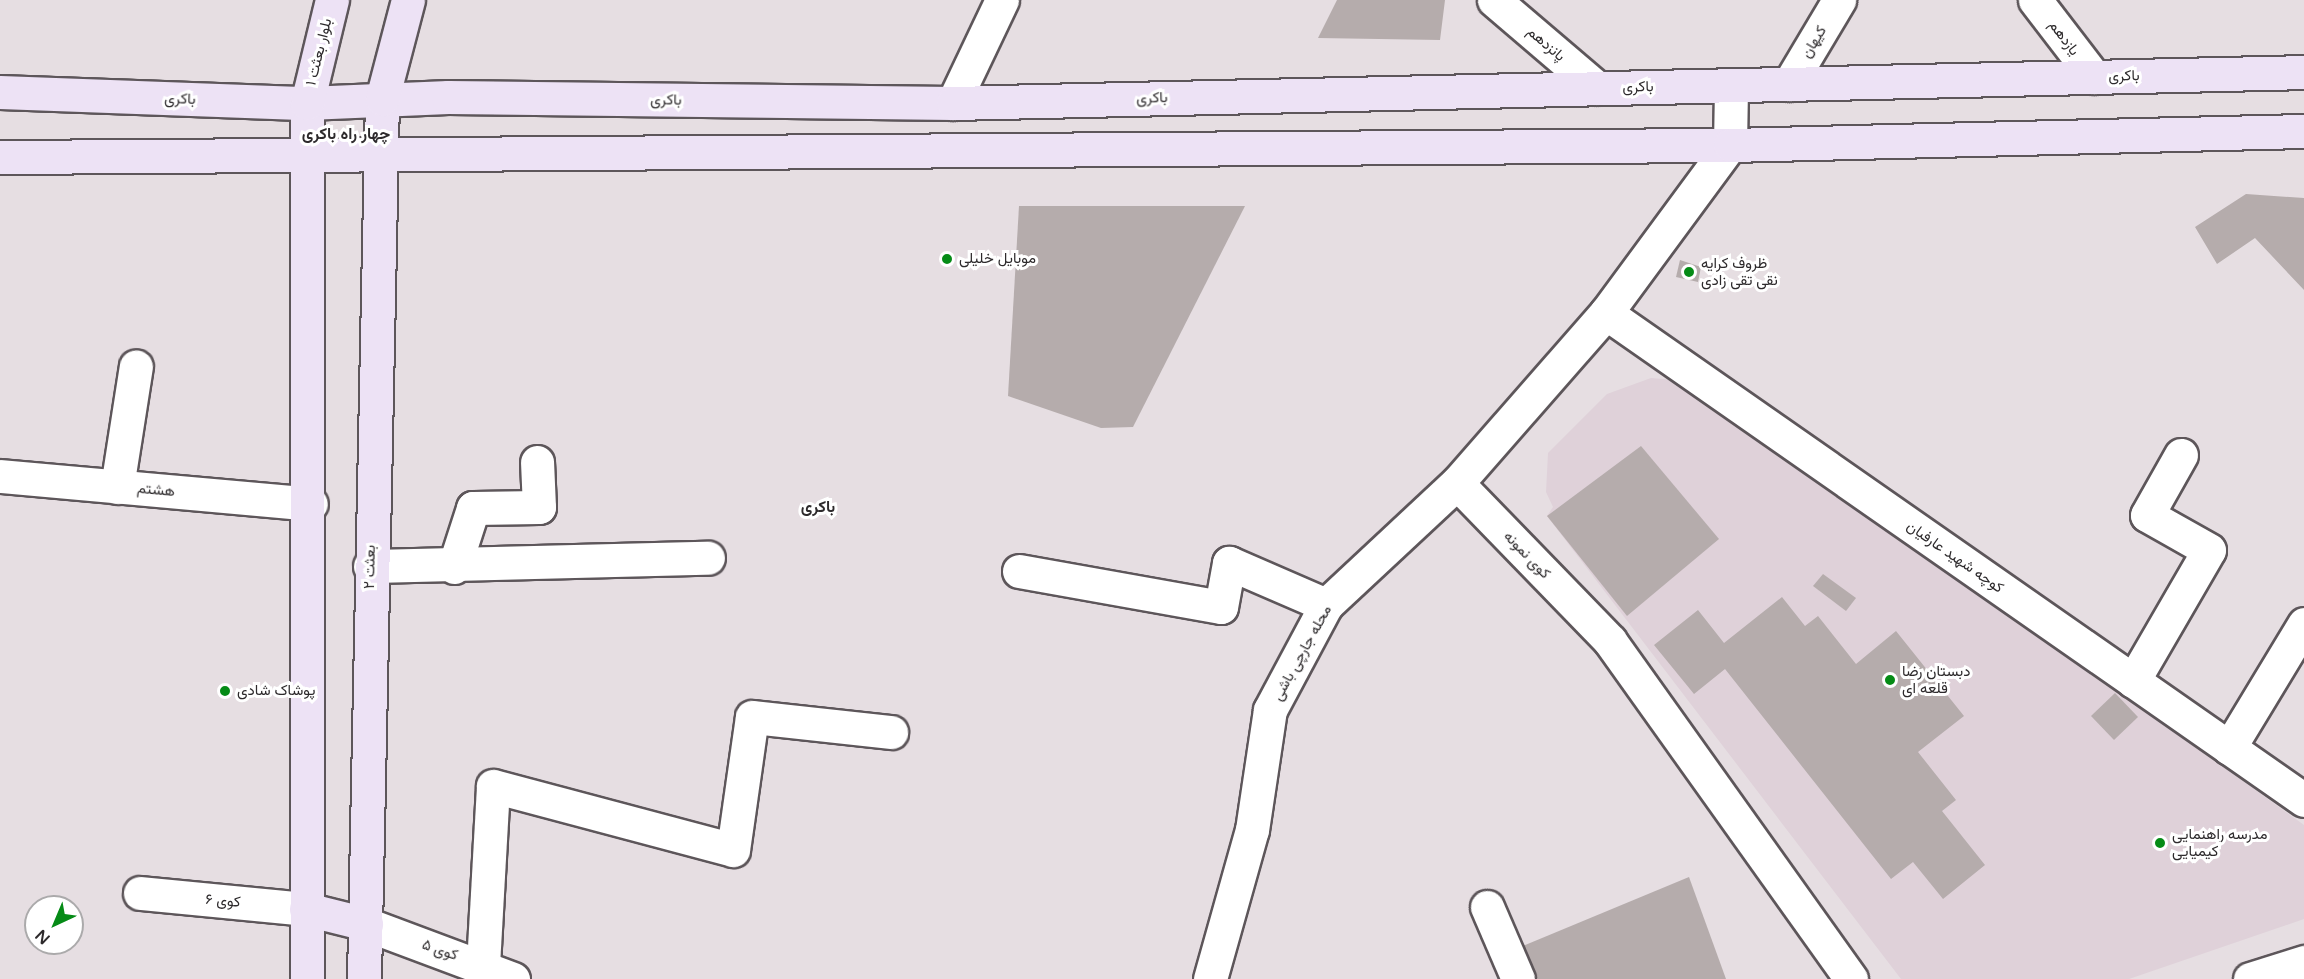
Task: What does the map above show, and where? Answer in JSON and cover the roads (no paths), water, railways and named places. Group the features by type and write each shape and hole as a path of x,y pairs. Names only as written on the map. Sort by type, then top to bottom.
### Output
{"main road":[{"name":"بلوار بعثت ۱","path":"308,158 307,103 332,0"},
{"path":"382,99 408,0"},
{"name":"باکری","path":"0,92 307,103 382,99 953,103 2304,72"},
{"name":"بعثت ۲","path":"364,979 370,566 382,99"},
{"path":"0,157 308,158 381,154 1730,145 2304,131"},
{"path":"308,158 311,504 306,909 308,979"},
{"path":"306,909 366,924"}],"street":[{"path":"953,103 1002,0"},
{"name":"پانزدهم","path":"1494,0 1597,88"},
{"name":"کیهان","path":"1789,84 1839,0"},
{"name":"یازدهم","path":"2035,0 2094,77"},
{"path":"1457,483 1606,313 1730,145 1731,85"},
{"name":"کوچه شهید عارفیان","path":"1606,313 2304,800"},
{"path":"117,487 136,366"},
{"path":"2133,681 2209,550 2147,515 2181,455"},
{"path":"454,567 473,508 539,507 537,462"},
{"name":"هشتم","path":"0,476 311,504"},
{"name":"محله جارچی باشی","path":"1210,979 1252,830 1270,710 1326,605 1457,483"},
{"name":"کوی نمونه","path":"1457,483 1610,641 1851,979"},
{"path":"370,566 454,567 708,558"},
{"path":"1019,571 1221,607 1229,562 1326,605"},
{"path":"2229,748 2304,624"},
{"path":"483,965 493,786 733,850 753,717 891,732"},
{"name":"کوی ۶","path":"140,893 306,909"},
{"path":"1486,907 1518,979"},
{"name":"کوی ۵","path":"366,924 483,965 513,979"},
{"path":"2250,979 2304,962"}],"place":[{"name":"موبایل خلیلی","path":"947,259"},
{"name":"ظروف کرایه نقی تقی زادی","path":"1689,272"},
{"name":"دبستان رضا قلعه ای","path":"1890,680"},
{"name":"پوشاک شادی","path":"225,691"},
{"name":"مدرسه راهنمایی کیمیایی","path":"2160,843"}],"district":[{"name":"چهار راه باکری","path":"346,134"},
{"name":"باکری","path":"818,507"}]}
